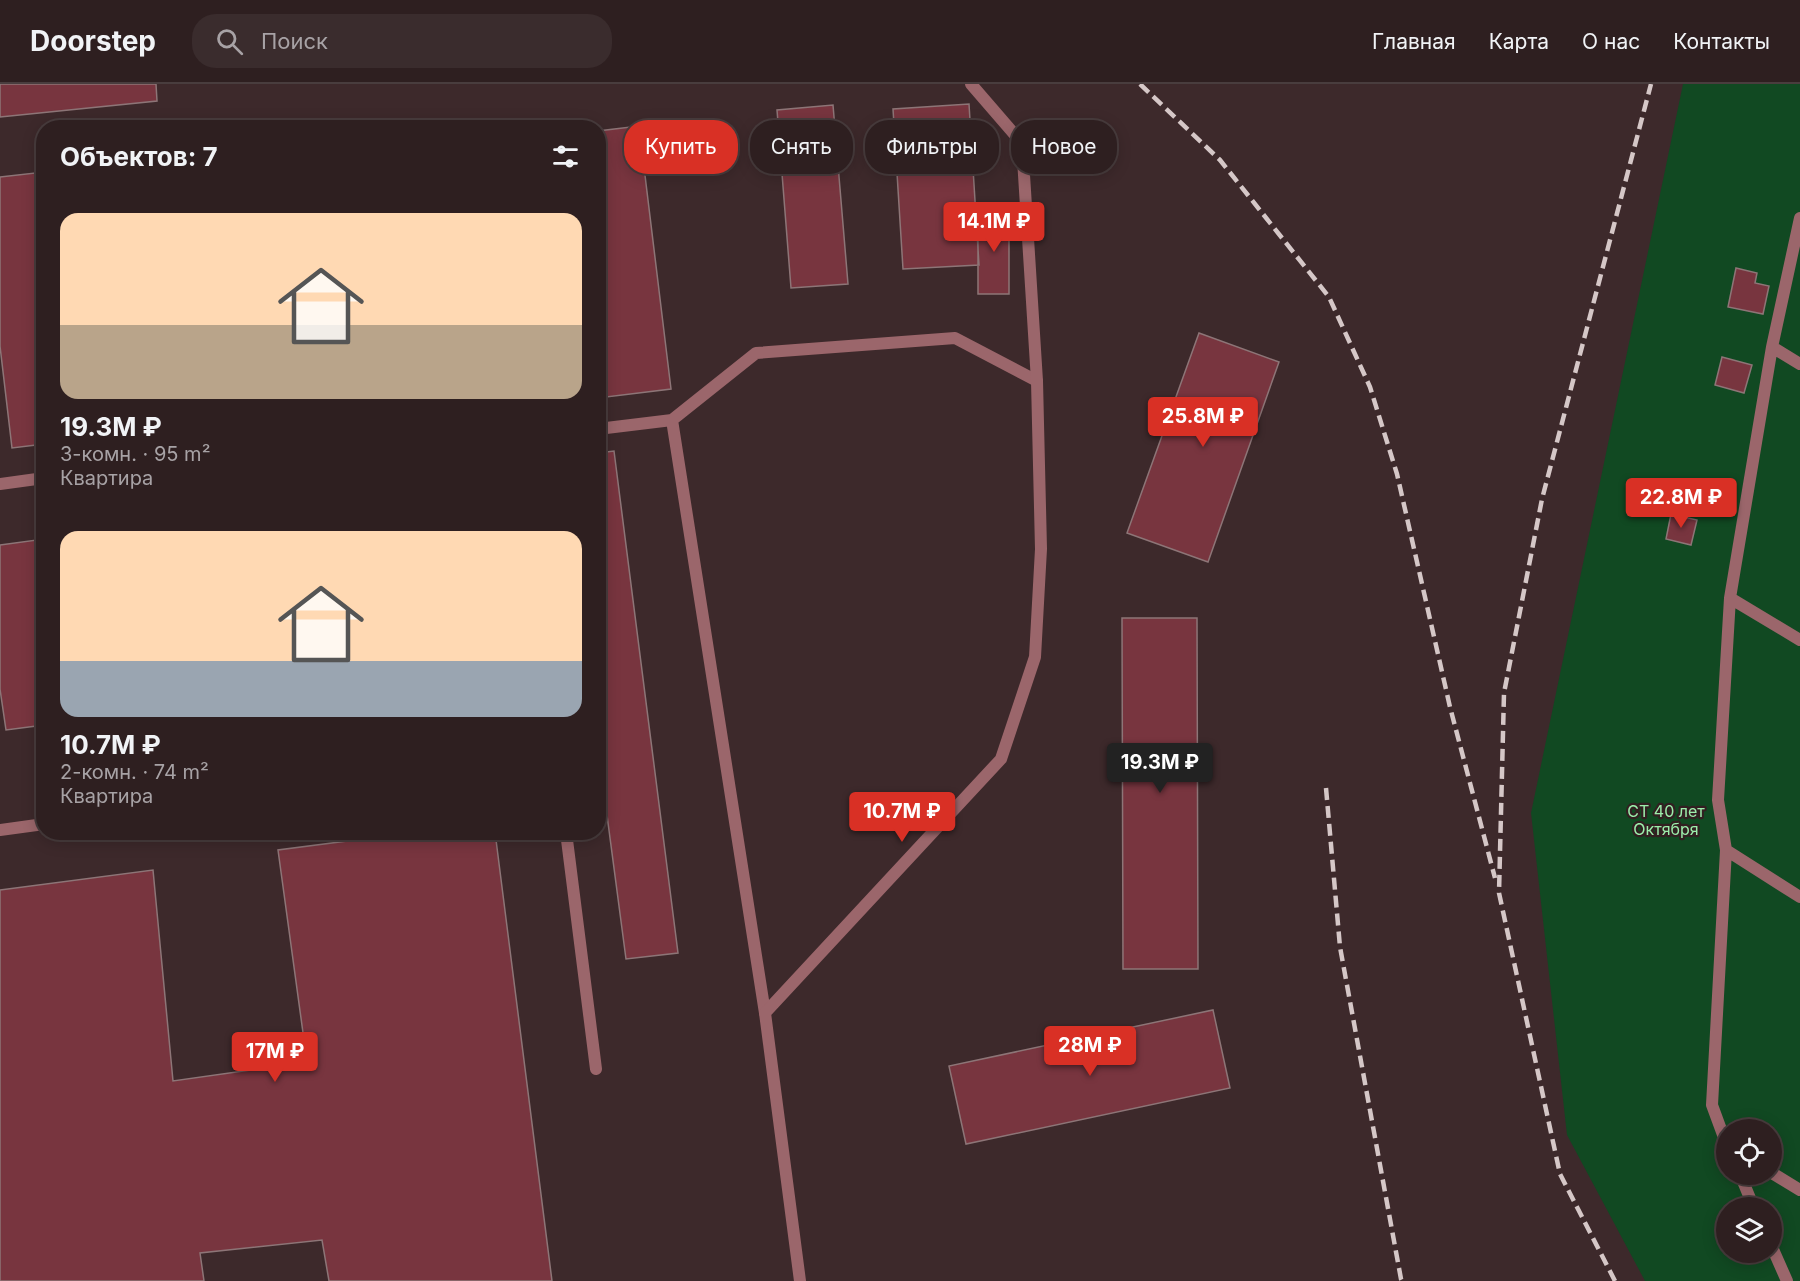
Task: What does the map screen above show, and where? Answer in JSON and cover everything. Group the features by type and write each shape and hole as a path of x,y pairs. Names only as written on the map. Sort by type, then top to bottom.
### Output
{"street":[{"path":"765,1013 1000,759 1035,657 1041,549 1037,381 1022,142 971,84"},
{"path":"1717,1119 1712,1105 1726,850 1718,800 1730,598 1772,347 1800,218"},
{"path":"606,428 672,420 756,353 955,338 1037,381"},
{"path":"1772,347 1800,363"},
{"path":"672,420 765,1013 800,1281"},
{"path":"0,484 36,479"},
{"path":"1730,598 1800,640"},
{"path":"0,830 36,825"},
{"path":"567,840 596,1069"},
{"path":"1726,850 1800,897"},
{"path":"1782,1179 1800,1190"},
{"path":"1779,1263 1786,1281"}],"green space":[{"name":"СТ 40 лет Октября","path":"1683,84 1800,84 1800,1281 1645,1281 1567,1135 1531,813"}],"building":[{"path":"0,84 156,84 157,101 0,117"},
{"path":"969,104 970,120 894,120 893,109"},
{"path":"833,105 834,120 778,120 777,110"},
{"path":"624,128 624,174 645,174 671,389 606,397 606,130"},
{"path":"36,173 36,445 12,448 0,346 0,177"},
{"path":"782,174 839,174 848,284 791,288"},
{"path":"897,174 973,174 979,265 903,269"},
{"path":"1009,212 1009,294 978,294 978,213"},
{"path":"1736,268 1757,273 1755,283 1769,286 1763,314 1728,307"},
{"path":"1199,333 1279,362 1208,562 1127,533"},
{"path":"1722,357 1752,365 1744,393 1715,385"},
{"path":"614,451 678,953 626,959 606,808 606,452"},
{"path":"1671,514 1697,520 1691,545 1666,539"},
{"path":"36,540 36,726 6,730 0,689 0,545"},
{"path":"1122,618 1197,618 1198,969 1123,969"},
{"path":"355,840 496,840 552,1281 329,1281 322,1240 200,1253 204,1281 0,1281 0,890 153,870 173,1081 307,1062 278,850"},
{"path":"1213,1010 1230,1088 966,1144 949,1066"}],"railway":[{"path":"1140,84 1220,160 1329,297 1370,387 1397,474 1450,707 1495,878"},
{"path":"1615,1281 1560,1174 1499,893 1504,693 1542,499 1651,84"},
{"path":"1326,788 1340,947 1402,1281"}]}
